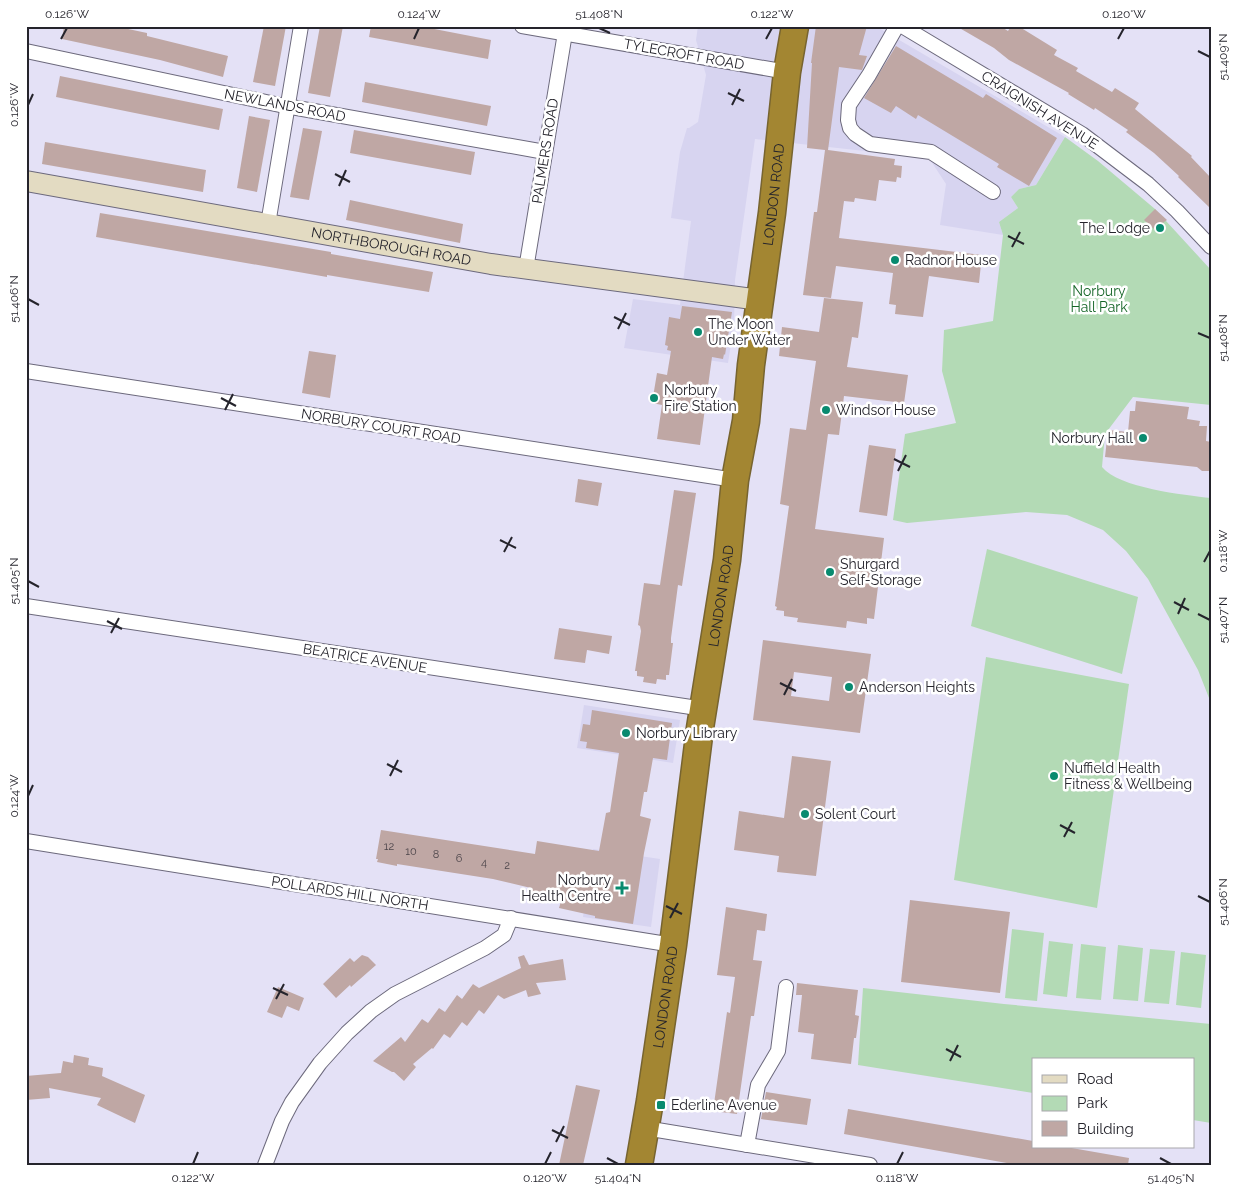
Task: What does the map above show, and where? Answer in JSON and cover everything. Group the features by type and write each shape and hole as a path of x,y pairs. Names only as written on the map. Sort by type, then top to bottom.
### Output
{"highway":[{"name":"LONDON ROAD","path":"639,1165 673,945 704,709 727,560 735,480 746,420 772,213 787,72 795,26"}],"street":[{"path":"268,224 302,26"},
{"name":"TYLECROFT ROAD","path":"522,26 787,72"},
{"path":"897,26 869,75 849,105 848,120 850,128 855,134 870,144 931,152 993,192"},
{"name":"CRAIGNISH AVENUE","path":"902,26 1082,134 1153,188 1211,247"},
{"name":"PALMERS ROAD","path":"526,269 565,33"},
{"name":"NEWLANDS ROAD","path":"26,50 288,107 545,152"},
{"name":"NORTHBOROUGH ROAD","path":"26,181 526,269 760,300"},
{"name":"NORBURY COURT ROAD","path":"26,371 735,480"},
{"name":"BEATRICE AVENUE","path":"26,606 704,709"},
{"name":"POLLARDS HILL NORTH","path":"26,841 673,945"},
{"path":"265,1165 282,1121 292,1102 320,1063 347,1033 371,1011 395,994 485,948 504,935 511,918"},
{"path":"746,1144 758,1085 778,1051 786,987"},
{"path":"645,1128 870,1165"}],"shaded area":[{"path":"698,26 878,26 1065,137 1036,185 1019,189 1011,197 1018,208 999,222 1003,235 940,225 946,184 929,158 755,139 735,280 734,325 728,363 624,348 633,299 680,305 691,221 671,218 680,152 687,128 698,122 706,75 696,40"},
{"name":"Norbury Library","path":"584,705 680,720 673,763 577,748"},
{"name":"Norbury Health Centre","path":"593,849 660,859 651,927 583,917"}],"green space":[{"name":"Norbury Hall Park","path":"1065,137 1098,161 1155,209 1211,270 1211,405 1133,397 1105,434 1102,467 1110,474 1137,485 1211,498 1211,703 1198,670 1148,579 1126,551 1103,530 1067,515 1026,512 907,523 893,520 905,434 956,423 942,371 944,330 993,321 1003,235 999,222 1018,208 1011,197 1019,189 1036,185"},
{"path":"987,549 1138,597 1122,674 971,626"},
{"path":"986,657 1129,684 1097,908 954,880"},
{"path":"1012,929 1044,933 1037,1001 1005,998"},
{"path":"1049,941 1073,944 1067,997 1043,994"},
{"path":"1081,944 1106,947 1101,1000 1076,998"},
{"path":"1118,945 1143,948 1138,1001 1113,999"},
{"path":"1150,949 1175,951 1169,1004 1144,1002"},
{"path":"1181,952 1206,955 1201,1008 1176,1005"},
{"path":"863,988 1211,1024 1211,1123 1194,1120 1194,1058 1032,1058 1032,1093 858,1065"}],"building":[{"path":"64,26 114,26 147,33 147,36 228,56 223,77 160,60 62,39"},
{"path":"264,26 286,26 275,86 253,82"},
{"path":"320,26 343,26 330,97 308,93"},
{"path":"371,26 419,26 491,40 488,59 369,37"},
{"path":"816,26 867,26 859,55 867,56 862,70 839,67 828,150 895,159 894,165 902,166 901,178 897,177 896,182 879,180 876,201 855,198 854,202 844,201 839,238 982,255 979,283 929,276 923,317 895,314 896,305 889,304 893,273 836,266 831,298 803,295 814,212 817,212 825,150 807,148 811,63"},
{"path":"956,26 1000,26 1008,31 1011,26 1018,26 1057,50 1054,55 1078,68 1076,71 1112,92 1115,88 1139,103 1135,109 1192,156 1211,178 1211,209 1154,153 1126,132 1128,130 1095,108 1094,110 1069,93 1009,60 994,48"},
{"path":"896,46 983,98 986,94 1057,138 1029,186 997,167 999,164 918,115 916,119 896,106 891,113 864,98"},
{"path":"60,76 223,109 219,130 56,97"},
{"path":"365,82 491,106 487,126 362,102"},
{"path":"249,116 270,120 257,192 237,188"},
{"path":"303,128 322,131 309,200 290,197"},
{"path":"354,130 475,152 471,175 350,153"},
{"path":"45,142 206,170 203,192 42,164"},
{"path":"350,200 463,224 460,243 346,220"},
{"path":"1155,209 1167,220 1154,229 1144,220"},
{"path":"100,213 331,252 331,254 433,272 429,292 327,275 327,277 96,237"},
{"path":"824,298 863,302 858,338 852,337 847,367 908,375 904,403 844,396 839,435 828,434 815,529 884,538 874,619 867,618 867,624 847,621 846,628 797,622 798,618 784,616 784,611 776,610 777,607 775,606 789,506 780,504 790,428 806,430 816,361 779,356 782,327 819,332"},
{"path":"682,306 732,312 725,355 723,359 712,357 700,445 657,439 662,405 652,403 657,373 667,375 671,351 667,350 668,346 665,345 669,317 680,319"},
{"path":"309,351 336,355 330,398 302,393"},
{"name":"Norbury Hall","path":"1136,401 1189,407 1187,419 1200,421 1199,426 1207,426 1206,441 1211,442 1211,471 1202,471 1197,467 1105,457 1108,430 1128,432 1130,411 1135,411"},
{"path":"869,445 896,449 887,516 859,512"},
{"path":"578,479 602,483 598,506 575,502"},
{"path":"674,490 696,493 682,586 678,585 671,638 671,643 673,643 669,675 666,675 666,680 657,679 656,684 643,682 644,677 637,676 637,671 635,671 641,631 638,625 644,583 660,585"},
{"path":"559,628 612,636 609,654 587,650 585,663 554,659"},
{"name":"Anderson Heights","path":"763,640 871,654 860,733 753,720","holes":["794,672 832,677 829,701 791,696"]},
{"path":"592,710 672,723 667,760 653,758 647,792 644,792 640,816 651,819 633,924 595,918 595,916 559,908 562,898 530,893 531,888 493,879 377,862 381,830 535,854 537,841 599,851 606,813 610,812 619,753 586,748 587,742 580,741 583,724 590,725"},
{"name":"Solent Court","path":"792,756 831,761 816,876 777,872 779,856 734,850 739,811 784,818"},
{"path":"910,900 1010,912 1000,993 901,982"},
{"path":"726,907 767,914 765,931 757,930 753,960 762,961 754,1016 751,1016 737,1114 713,1111 727,1012 730,1013 735,977 717,975"},
{"path":"362,955 368,957 376,965 336,998 323,984 350,958 354,962"},
{"path":"524,955 529,965 563,959 566,980 536,983 541,994 528,997 526,990 504,999 498,995 484,1014 479,1010 467,1026 462,1022 450,1038 444,1034 433,1049 413,1064 416,1067 404,1081 394,1072 373,1061 401,1037 405,1042 422,1019 428,1023 439,1008 445,1012 457,995 462,999 473,984 479,988 521,968 518,957"},
{"path":"797,983 858,990 855,1015 859,1016 851,1064 811,1059 814,1034 798,1032 802,995 796,995"},
{"path":"278,987 304,998 299,1011 287,1006 282,1018 267,1012"},
{"path":"74,1055 89,1058 88,1065 103,1068 102,1076 145,1095 135,1123 97,1105 101,1098 49,1088 50,1098 26,1100 26,1076 61,1073 63,1061 73,1063"},
{"path":"576,1085 600,1090 583,1165 559,1165"},
{"path":"766,1092 811,1099 807,1125 761,1119"},
{"path":"848,1109 1032,1141 1032,1148 1072,1148 1129,1158 1128,1165 1018,1165 844,1134"}],"place":[{"name":"The Lodge","path":"1160,228"},
{"name":"Radnor House","path":"895,260"},
{"name":"The Moon Under Water","path":"698,332"},
{"name":"Norbury Fire Station","path":"654,398"},
{"name":"Windsor House","path":"826,410"},
{"name":"Norbury Hall","path":"1143,438"},
{"name":"Shurgard Self-Storage","path":"830,572"},
{"name":"Anderson Heights","path":"849,687"},
{"name":"Norbury Library","path":"626,733"},
{"name":"Nuffield Health Fitness & Wellbeing","path":"1054,776"},
{"name":"Solent Court","path":"805,814"},
{"name":"Norbury Health Centre","path":"622,888"},
{"name":"Ederline Avenue","path":"661,1105"}]}
